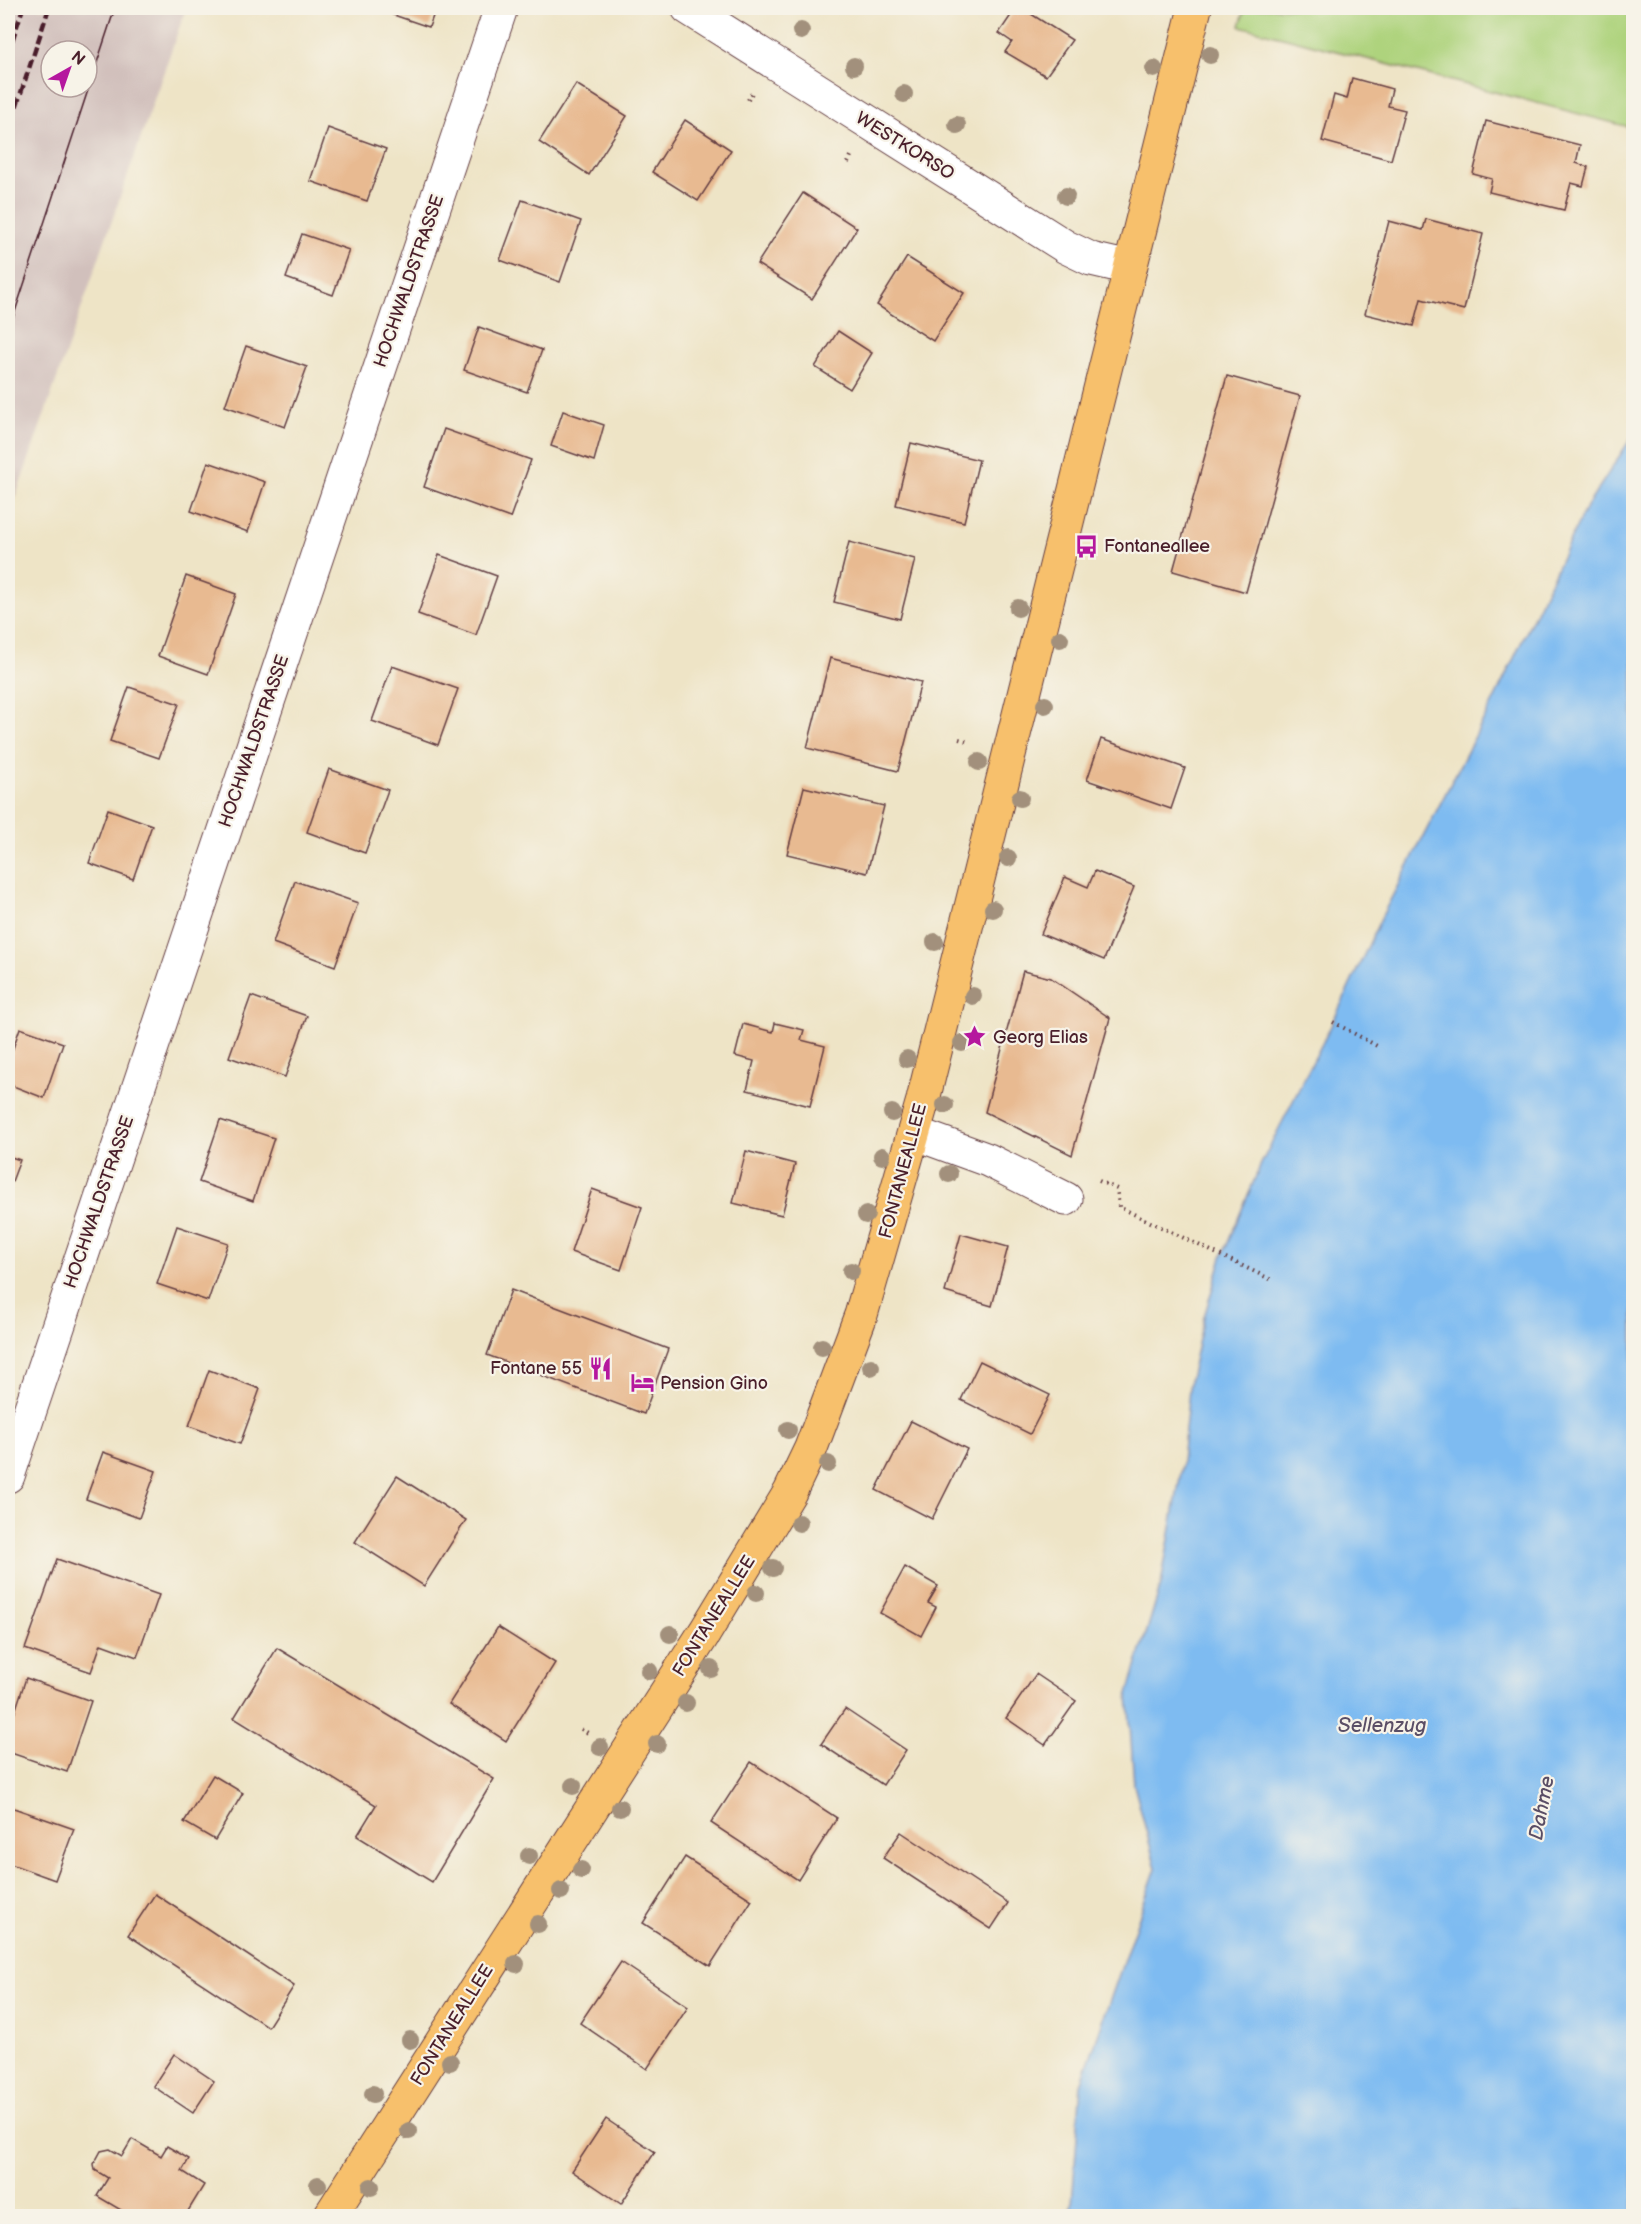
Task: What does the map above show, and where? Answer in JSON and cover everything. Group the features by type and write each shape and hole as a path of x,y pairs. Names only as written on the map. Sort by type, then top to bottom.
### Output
{"main road":[{"name":"FONTANEALLEE","path":"330,2217 681,1670 790,1492 811,1448 861,1315 914,1133 1195,8"}],"street":[{"name":"HOCHWALDSTRASSE","path":"8,1476 501,8"},
{"name":"WESTKORSO","path":"688,8 1066,247 1091,259 1130,268"},
{"path":"914,1133 988,1160 1066,1199"}],"path":[{"path":"748,100 752,93"},
{"path":"848,163 851,156"},
{"path":"959,739 970,742"},
{"path":"1333,1022 1379,1047"},
{"path":"1222,1257 1272,1280"},
{"path":"581,1729 590,1734"}],"shaded area":[{"path":"8,8 186,8 8,519"}],"green space":[{"path":"1245,8 1633,8 1633,128 1240,26"}],"water":[{"name":"Sellenzug","path":"1633,435 1633,2216 1067,2216 1072,2204 1081,2084 1156,1868 1134,1785 1128,1694 1161,1584 1181,1472 1190,1379 1204,1317 1222,1257 1261,1164 1333,1022 1382,916 1494,700 1584,511"}],"building":[{"path":"380,8 436,8 429,27 379,10"},
{"path":"1016,8 1028,12 1072,40 1046,76 1005,52 1012,42 999,33"},
{"path":"1352,78 1392,89 1388,106 1405,110 1391,160 1322,141 1334,95 1347,99"},
{"path":"576,84 627,116 589,175 539,142"},
{"path":"685,120 731,150 698,201 652,172"},
{"path":"1486,121 1580,145 1576,163 1588,167 1583,186 1571,183 1564,210 1489,192 1492,179 1473,174"},
{"path":"328,128 386,149 367,201 310,181"},
{"path":"803,193 857,228 812,299 757,264"},
{"path":"522,200 581,221 560,282 500,260"},
{"path":"1426,219 1483,234 1464,310 1421,299 1414,326 1365,314 1389,221 1423,230"},
{"path":"302,234 349,250 333,295 286,278"},
{"path":"907,257 964,293 933,341 877,305"},
{"path":"479,327 542,350 527,392 464,370"},
{"path":"838,331 872,353 850,389 815,367"},
{"path":"246,346 307,367 285,427 225,406"},
{"path":"1227,376 1300,396 1246,592 1173,571"},
{"path":"563,411 604,425 594,461 551,446"},
{"path":"444,429 531,460 510,518 424,487"},
{"path":"911,443 979,460 964,522 896,505"},
{"path":"208,462 265,482 248,532 191,511"},
{"path":"849,542 915,559 900,619 834,602"},
{"path":"439,555 497,576 476,635 418,614"},
{"path":"186,576 236,594 208,674 158,656"},
{"path":"830,658 921,682 898,771 807,748"},
{"path":"392,666 458,689 438,745 372,721"},
{"path":"129,687 179,704 159,758 110,741"},
{"path":"1101,739 1185,768 1171,809 1087,780"},
{"path":"329,769 388,790 365,853 307,832"},
{"path":"804,787 884,806 867,873 787,854"},
{"path":"108,809 152,825 133,879 89,863"},
{"path":"1095,871 1134,887 1104,960 1041,934 1065,877 1088,887"},
{"path":"295,881 358,903 335,966 273,943"},
{"path":"1023,971 1051,978 1110,1018 1072,1155 985,1112"},
{"path":"251,996 307,1016 285,1077 229,1057"},
{"path":"775,1023 804,1030 801,1040 825,1046 810,1106 747,1090 754,1061 735,1056 743,1024 773,1032"},
{"path":"20,1028 63,1043 44,1098 8,1084 8,1063"},
{"path":"220,1120 274,1138 253,1201 199,1182"},
{"path":"746,1151 795,1164 782,1215 733,1203"},
{"path":"8,1156 20,1160 8,1192"},
{"path":"592,1189 642,1207 621,1270 571,1252"},
{"path":"177,1226 228,1243 208,1301 157,1284"},
{"path":"961,1234 1008,1247 992,1306 945,1292"},
{"path":"511,1290 668,1349 644,1414 487,1355"},
{"path":"980,1361 1050,1395 1030,1434 961,1400"},
{"path":"209,1370 260,1389 240,1444 189,1426"},
{"path":"911,1421 967,1449 932,1519 876,1490"},
{"path":"103,1452 156,1471 139,1518 86,1499"},
{"path":"397,1476 466,1520 424,1586 355,1542"},
{"path":"57,1559 159,1595 137,1657 101,1644 91,1672 25,1649"},
{"path":"905,1567 938,1586 928,1603 936,1607 921,1636 880,1613"},
{"path":"498,1627 555,1663 506,1741 449,1704"},
{"path":"277,1648 494,1779 432,1882 357,1836 376,1805 234,1718"},
{"path":"1036,1674 1076,1701 1045,1745 1006,1718"},
{"path":"26,1678 91,1701 67,1772 8,1752 8,1733"},
{"path":"845,1709 906,1750 883,1785 821,1744"},
{"path":"751,1762 837,1818 798,1880 711,1823"},
{"path":"213,1775 243,1793 215,1840 184,1822"},
{"path":"8,1806 74,1829 55,1880 8,1863"},
{"path":"901,1832 1008,1903 991,1929 883,1858"},
{"path":"685,1857 752,1900 710,1966 643,1923"},
{"path":"155,1894 294,1986 268,2027 128,1935"},
{"path":"621,1962 688,2007 647,2069 580,2023"},
{"path":"174,2054 214,2081 193,2113 153,2086"},
{"path":"606,2119 655,2152 621,2204 572,2171"},
{"path":"132,2139 161,2156 167,2146 189,2159 182,2171 204,2185 185,2216 131,2216 97,2196 108,2178 95,2170 94,2164 101,2151 110,2149 122,2156"}],"tram line":[{"path":"8,333 115,8"}],"railway":[{"path":"8,53 23,8"},
{"path":"8,132 49,8"}],"place":[{"name":"Fontaneallee","path":"1086,546"},
{"name":"Georg Elias","path":"975,1037"},
{"name":"Fontane 55","path":"600,1368"},
{"name":"Pension Gino","path":"642,1383"}],"water label":[{"name":"Dahme","path":"1542,1808"}]}
